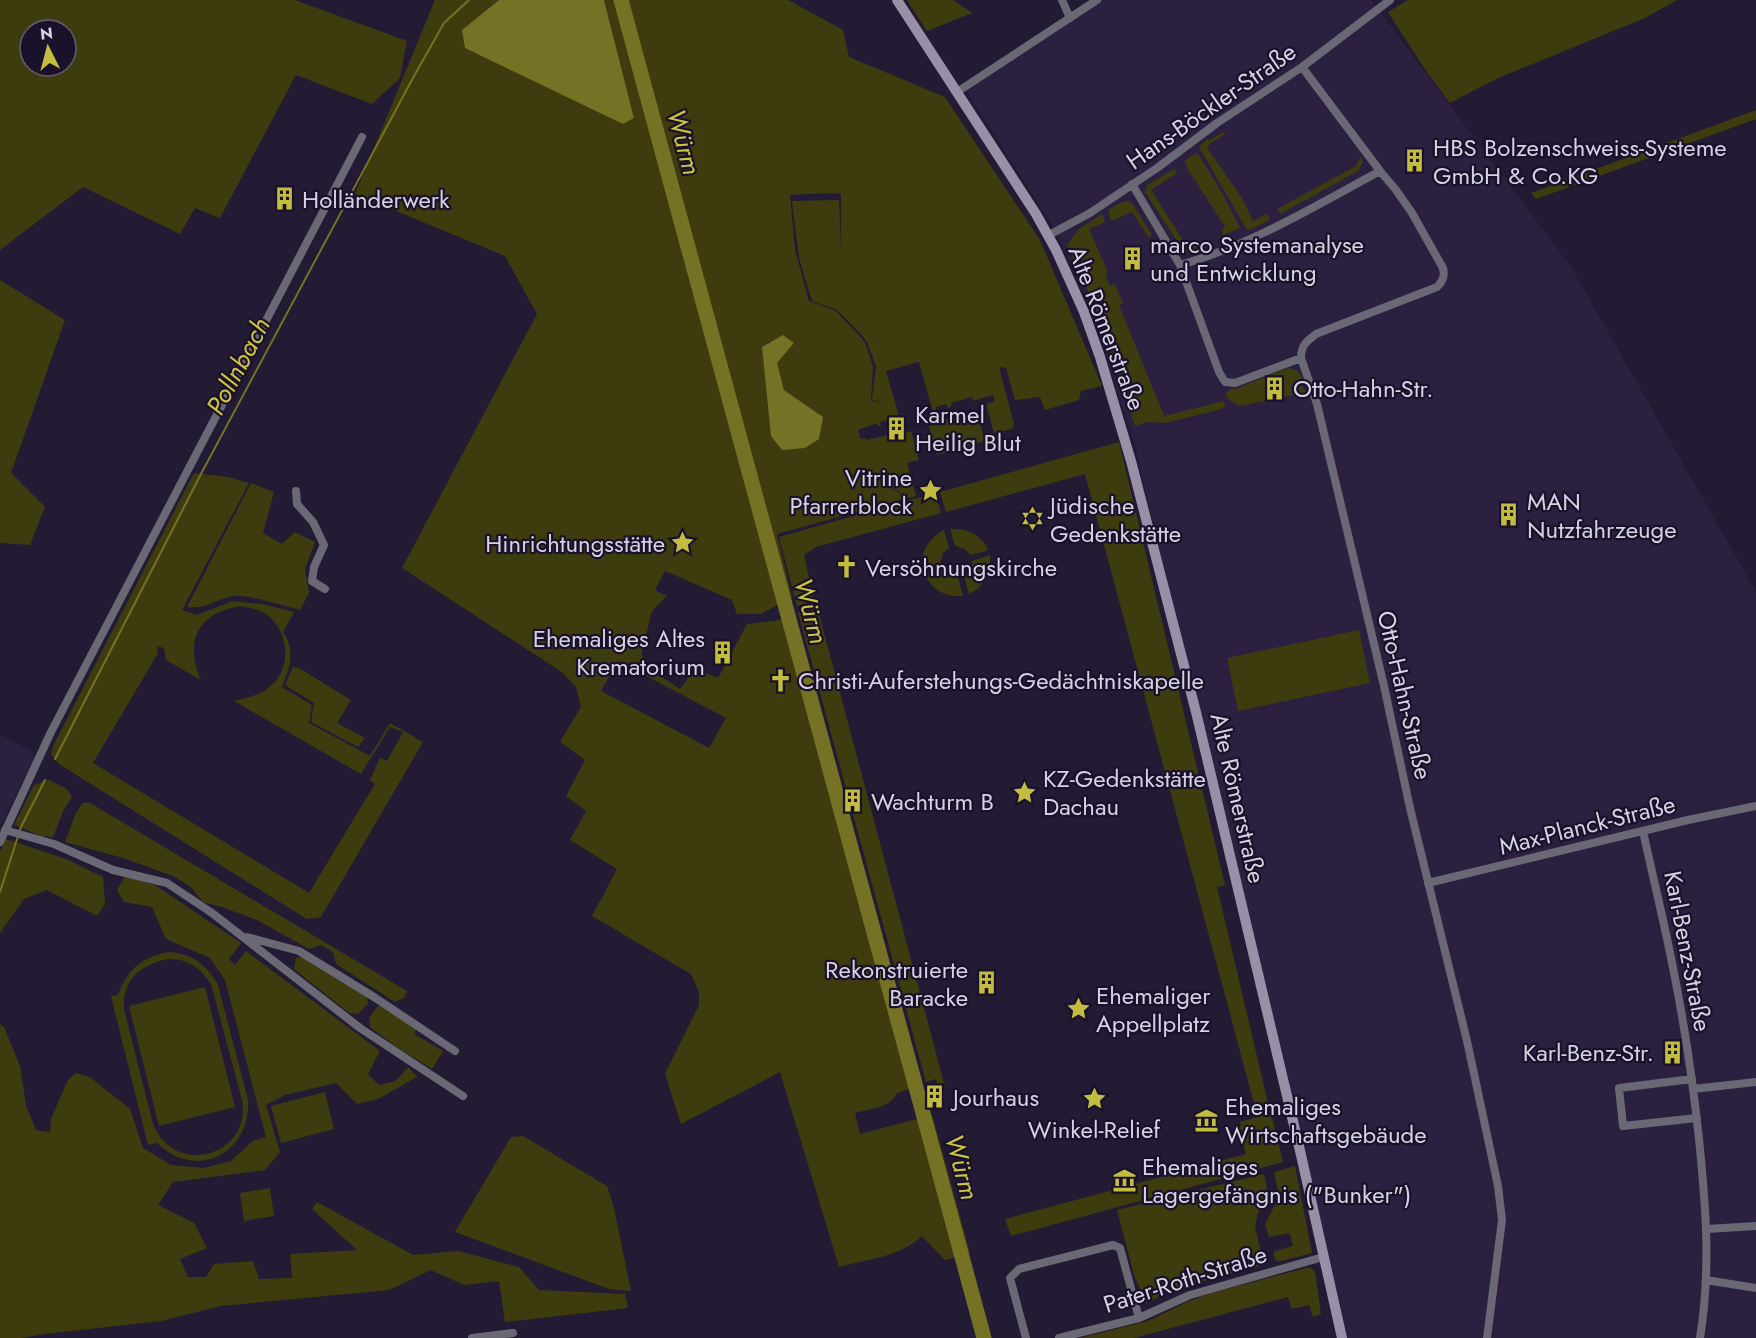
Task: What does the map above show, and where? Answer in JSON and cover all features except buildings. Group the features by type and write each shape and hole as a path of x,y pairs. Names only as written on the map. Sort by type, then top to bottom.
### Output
{"main road":[{"name":"Alte Römerstraße","path":"897,0 1049,235 1084,312 1100,357 1127,444 1199,724 1342,1338"}],"street":[{"path":"1062,0 1070,18"},
{"path":"957,92 1097,0"},
{"name":"Hans-Böckler-Straße","path":"1049,235 1090,213 1157,168 1217,123 1302,67 1390,0"},
{"path":"1132,184 1180,265 1219,372 1225,382 1235,383 1301,357 1305,342 1316,334 1437,287 1443,281 1443,268 1416,219 1396,189 1302,67"},
{"path":"0,842 9,831 51,732 362,137"},
{"path":"1180,265 1251,239 1380,171"},
{"name":"Otto-Hahn-Straße","path":"1301,357 1317,404 1467,1041 1498,1186 1502,1220 1487,1338"},
{"path":"296,491 297,504 312,522 324,545 314,567 312,581 326,589"},
{"name":"Max-Planck-Straße","path":"1428,883 1756,806"},
{"path":"9,831 54,844 113,870 167,883 212,913 360,1028 463,1096"},
{"name":"Karl-Benz-Straße","path":"1643,831 1674,973 1697,1118 1707,1229 1706,1280 1700,1338"},
{"path":"241,936 298,951 374,997 455,1051"},
{"path":"1692,1078 1619,1088 1623,1126 1697,1118"},
{"path":"1693,1089 1756,1082"},
{"path":"1707,1229 1756,1226"},
{"path":"1026,1338 1010,1278 1019,1269 1113,1245 1120,1248 1139,1318"},
{"name":"Pater-Roth-Straße","path":"1059,1338 1139,1318 1190,1295 1323,1257"},
{"path":"1706,1280 1756,1288"},
{"path":"472,1338 513,1333"}],"shaded area":[{"path":"0,0 295,0 407,41 400,78 372,104 296,75 220,218 195,208 180,234 83,187 0,250"},
{"path":"435,0 499,0 463,30 623,124 634,118 604,0 788,0 843,30 849,57 945,97 1040,240 1102,386 1081,391 1079,400 1045,410 1040,397 1015,400 1006,368 999,367 1014,424 1012,429 994,433 986,404 995,401 993,395 973,401 972,397 951,403 951,407 948,408 946,404 936,407 936,411 933,412 919,362 886,371 900,420 896,421 895,418 880,422 881,426 877,423 858,430 861,439 866,440 911,431 919,460 907,463 916,496 908,498 891,486 885,466 890,487 907,498 777,534 792,597 761,614 737,614 732,600 665,571 655,590 667,596 652,611 642,651 643,665 680,689 695,669 718,678 747,624 796,618 921,1085 897,1093 885,1105 855,1113 860,1134 932,1115 970,1253 945,1260 922,1236 894,1253 839,1267 780,1072 681,1124 665,1074 699,1005 699,992 691,974 592,916 617,869 570,840 586,811 566,796 585,760 560,742 581,707 576,687 562,672 402,568 537,314 505,256 355,194","holes":["841,194 841,250 839,200 792,201 799,258 812,301 837,310 867,342 876,366 872,400 887,403 871,401 873,367 865,342 836,311 809,301 795,250 790,195","768,342 794,343 776,363 784,390 823,417 771,436","618,661 726,718 709,748 601,691"]},
{"path":"499,0 604,0 634,118 623,124 465,48 462,30"},
{"path":"907,0 953,0 972,13 927,31"},
{"path":"1095,0 1371,0 1571,267 1756,592 1756,1338 1342,1338 1135,445 1091,309 1056,231 964,87"},
{"path":"1408,0 1677,0 1645,18 1498,78 1450,103 1426,71 1388,12"},
{"path":"1756,110 1756,119 1536,199 1531,193"},
{"path":"1223,132 1225,134 1207,146 1210,152 1242,198 1253,221 1267,214 1270,220 1249,230 1199,147 1207,139 1209,141"},
{"path":"1195,153 1198,154 1221,191 1240,228 1223,235 1225,224 1219,220 1220,217 1215,213 1202,190 1199,189 1200,186 1190,175 1189,169 1186,168 1184,161"},
{"path":"1361,156 1363,162 1358,171 1280,214 1277,209 1356,166"},
{"path":"1174,169 1177,173 1151,190 1188,248 1200,241 1203,246 1191,253 1184,252 1145,192 1147,185"},
{"path":"1129,201 1152,235 1149,238 1132,212 1111,221 1108,210 1122,202"},
{"path":"1102,214 1105,222 1089,229 1108,272 1105,274 1110,286 1115,284 1123,303 1119,305 1164,416 1224,401 1225,405 1222,409 1165,423 1147,422 1135,426 1095,306 1067,245 1079,229"},
{"path":"0,280 65,320 11,473 45,507 30,545 0,543"},
{"path":"783,335 794,343 777,363 784,390 823,417 819,439 805,448 782,450 771,436 762,347"},
{"path":"1288,368 1300,374 1304,382 1302,383 1303,389 1306,390 1304,393 1240,406 1229,400 1225,394 1232,388 1235,389"},
{"path":"976,410 985,441 937,455 929,426"},
{"path":"1119,442 1225,885 1217,887 1268,1103 1255,1107 1085,474 946,512 940,492"},
{"path":"194,473 228,477 249,483 182,610 197,615 233,601 262,604 294,612 283,632 291,653 282,687 312,705 309,723 370,756 390,723 423,742 321,917 307,919 59,764 51,754 53,746","holes":["241,606 260,611 271,618 282,635 285,654 284,664 276,681 260,693 234,701 361,774 390,727 403,732 387,761 380,758 370,780 375,784 309,893 93,763 158,653 157,646 164,648 166,660 201,680 194,653 198,631 214,615 226,609"]},
{"path":"251,483 274,492 263,533 282,544 295,532 315,542 305,569 309,593 300,610 240,596 227,597 201,607 187,607"},
{"path":"935,493 941,513 816,547 804,555 814,601 797,606 779,537"},
{"path":"950,529 973,533 988,550 971,555 965,549 955,546"},
{"path":"944,530 949,548 943,553 940,564 923,568 924,551 934,537"},
{"path":"990,555 986,578 969,594 964,576 970,571 972,561"},
{"path":"942,569 950,577 958,578 963,596 940,592 931,585 924,574"},
{"path":"813,608 819,614 945,1087 938,1088 936,1079 926,1082 798,612"},
{"path":"1359,630 1370,683 1238,711 1227,658"},
{"path":"293,667 299,668 351,700 337,723 365,738 358,747 311,722 314,703 285,685"},
{"path":"0,735 33,752 34,760 0,826"},
{"path":"49,780 67,789 72,797 63,811 53,837 41,836 14,825 34,785"},
{"path":"83,803 90,803 407,991 404,998 395,1002 336,964 333,952 321,945 309,949 257,920 203,902 191,887 173,876 123,858 65,842 76,813"},
{"path":"6,839 66,859 103,877 105,904 97,916 47,890 24,899 0,933 0,851"},
{"path":"125,876 155,885 241,943 229,959 235,965 246,951 380,1051 368,1074 379,1085 396,1081 408,1067 417,1077 378,1099 357,1104 336,1083 285,1095 266,1105 280,1152 265,1170 173,1182 158,1205 194,1223 207,1248 180,1259 188,1277 206,1277 214,1264 253,1261 259,1279 292,1278 290,1254 357,1250 312,1209 317,1202 413,1255 458,1251 519,1267 539,1290 625,1294 628,1308 505,1322 499,1281 464,1285 431,1270 389,1290 221,1306 161,1321 22,1338 0,1338 0,1024 4,1027 20,1066 26,1105 36,1130 50,1132 51,1119 68,1080 76,1073 90,1077 130,1109 143,1148 171,1165 204,1168 231,1161 253,1141 266,1137 225,980 210,958 166,939 152,907 124,902 117,890"},
{"path":"178,953 192,958 204,966 218,985 248,1100 247,1119 241,1135 231,1147 218,1156 204,1160 188,1160 172,1154 157,1143 148,1145 111,996 118,995 126,978 137,965 160,954","holes":["168,959 193,965 211,984 242,1100 242,1119 235,1135 224,1146 210,1153 193,1155 178,1151 164,1141 153,1124 124,1009 126,990 135,975 149,965"]},
{"path":"302,957 367,996 368,1004 358,1014 349,1013 294,969 296,958"},
{"path":"205,987 235,1107 159,1126 129,1006"},
{"path":"378,1006 383,1006 417,1029 414,1034 443,1051 432,1069 370,1027 369,1018"},
{"path":"325,1092 334,1129 281,1143 271,1106"},
{"path":"1271,1113 1283,1162 1011,1236 1005,1219 1246,1154 1237,1127 1241,1126 1240,1122"},
{"path":"523,1136 607,1186 614,1208 631,1291 609,1289 455,1232 511,1137"},
{"path":"1295,1166 1312,1253 1277,1262 1273,1255 1275,1251 1293,1246 1290,1233 1269,1237 1265,1224 1279,1197 1274,1172"},
{"path":"1264,1174 1268,1194 1258,1212 1255,1227 1264,1265 1170,1290 1146,1304 1134,1275 1117,1210"},
{"path":"270,1188 274,1216 244,1221 240,1193"},
{"path":"1311,1268 1315,1272 1321,1314 1313,1317 1309,1305 1292,1309 1288,1297 1134,1338 1080,1338 1148,1321 1208,1294"}],"waterway":[{"name":"Pollnbach","path":"55,759 202,472 414,76 444,23 469,0"},
{"name":"Würm","path":"621,0 984,1338"},
{"name":"Pollnbach","path":"0,892 21,827 45,780"}],"place":[{"name":"HBS Bolzenschweiss-Systeme GmbH & Co.KG","path":"1415,161"},
{"name":"Holländerwerk","path":"284,199"},
{"name":"marco Systemanalyse und Entwicklung","path":"1132,258"},
{"name":"Otto-Hahn-Str.","path":"1275,388"},
{"name":"Karmel Heilig Blut","path":"897,428"},
{"name":"Vitrine Pfarrerblock","path":"930,491"},
{"name":"MAN Nutzfahrzeuge","path":"1509,515"},
{"name":"Jüdische Gedenkstätte","path":"1032,519"},
{"name":"Hinrichtungsstätte","path":"683,543"},
{"name":"Versöhnungskirche","path":"847,567"},
{"name":"Ehemaliges Altes Krematorium","path":"723,652"},
{"name":"Christi-Auferstehungs-Gedächtniskapelle","path":"780,680"},
{"name":"KZ-Gedenkstätte Dachau","path":"1025,792"},
{"name":"Wachturm B","path":"853,801"},
{"name":"Rekonstruierte Baracke","path":"986,983"},
{"name":"Ehemaliger Appellplatz","path":"1078,1009"},
{"name":"Karl-Benz-Str.","path":"1672,1052"},
{"name":"Jourhaus","path":"935,1097"},
{"name":"Winkel-Relief","path":"1094,1099"},
{"name":"Ehemaliges Wirtschaftsgebäude","path":"1207,1120"},
{"name":"Ehemaliges Lagergefängnis (\"Bunker\")","path":"1124,1180"}]}
